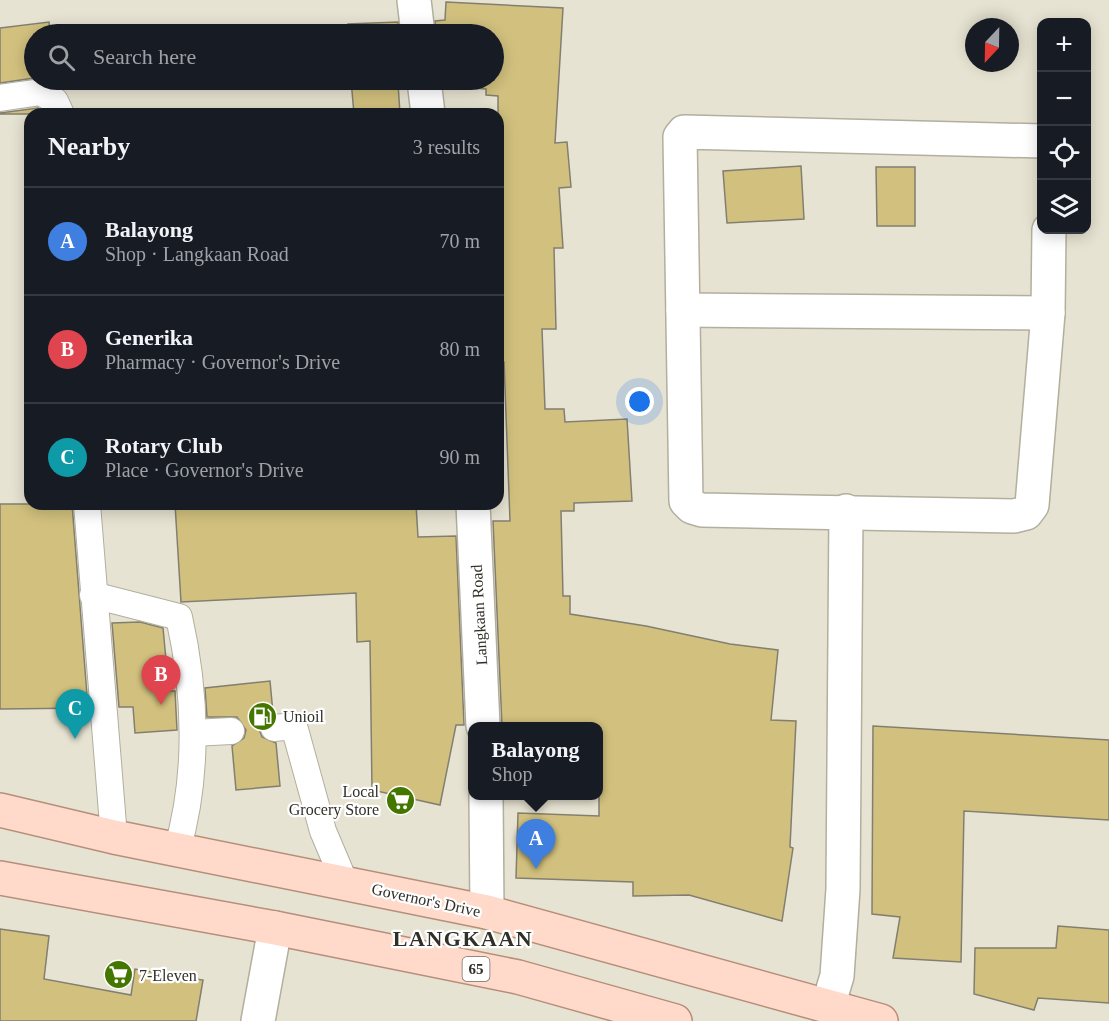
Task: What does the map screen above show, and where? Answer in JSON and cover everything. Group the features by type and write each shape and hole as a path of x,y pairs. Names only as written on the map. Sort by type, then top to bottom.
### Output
{"main road":[{"name":"Governor's Drive","path":"0,810 114,837 487,912 881,1021"},
{"name":"65","path":"0,878 275,928 518,977 675,1021"}],"street":[{"path":"414,0 417,24"},
{"path":"425,90 427,108"},
{"path":"1037,141 684,132 680,137 686,501 692,507 702,510 1014,516 1026,513 1032,505 1048,313 1049,234"},
{"path":"683,310 1048,313"},
{"name":"Langkaan Road","path":"473,510 483,722"},
{"path":"828,1006 837,976 843,889 846,511"},
{"path":"486,800 487,912"},
{"path":"258,1021 275,928"}],"lane":[{"path":"0,98 41,92 55,101 58,108"},
{"path":"87,510 114,837"},
{"path":"93,595 179,616 188,658 193,733 185,821 177,850"},
{"path":"274,728 294,726 322,831 345,883"},
{"path":"193,733 231,731"}],"building":[{"path":"446,2 563,8 555,143 567,142 571,187 559,188 563,248 554,248 556,329 542,329 545,409 564,409 565,422 627,419 632,501 574,503 574,511 561,511 563,596 570,596 570,614 646,626 730,644 778,650 771,720 796,721 790,847 793,848 782,921 689,895 633,896 633,882 516,878 518,813 599,816 599,800 603,800 603,722 502,722 493,521 510,521 504,362 504,108 498,108 498,96 486,95 486,90 504,90 504,24 435,24 435,21 445,20"},
{"path":"398,22 398,24 348,24"},
{"path":"24,25 24,79 0,83 0,28"},
{"path":"352,90 398,90 400,108 353,108"},
{"path":"24,110 24,114 0,113"},
{"path":"801,166 804,219 727,223 723,171"},
{"path":"876,167 915,167 915,226 877,226"},
{"path":"0,504 24,504 24,510 72,510 88,708 0,709"},
{"path":"175,510 416,510 418,537 456,536 464,725 456,725 440,805 372,790 370,641 357,642 356,593 181,602"},
{"path":"140,622 163,628 169,691 175,691 177,730 135,733 133,707 119,707 112,623"},
{"path":"270,681 273,713 265,716 259,729 262,737 276,743 280,786 236,790 232,746 244,738 246,730 237,717 207,717 205,688"},
{"path":"873,726 1109,740 1109,820 964,811 961,962 893,958 900,917 872,914"},
{"path":"1058,926 1109,930 1109,1003 1038,998 1034,1010 974,994 975,948 1056,948"},
{"path":"0,929 49,936 44,979 131,995 135,969 203,980 196,1021 0,1021"}],"place":[{"name":"Generika","path":"161,705"},
{"name":"Unioil","path":"262,716"},
{"name":"Rotary Club","path":"75,739"},
{"name":"Local Grocery Store","path":"400,800"},
{"name":"Balayong","path":"536,869"},
{"name":"7-Eleven","path":"118,975"}],"district":[{"name":"LANGKAAN","path":"463,938"}]}
